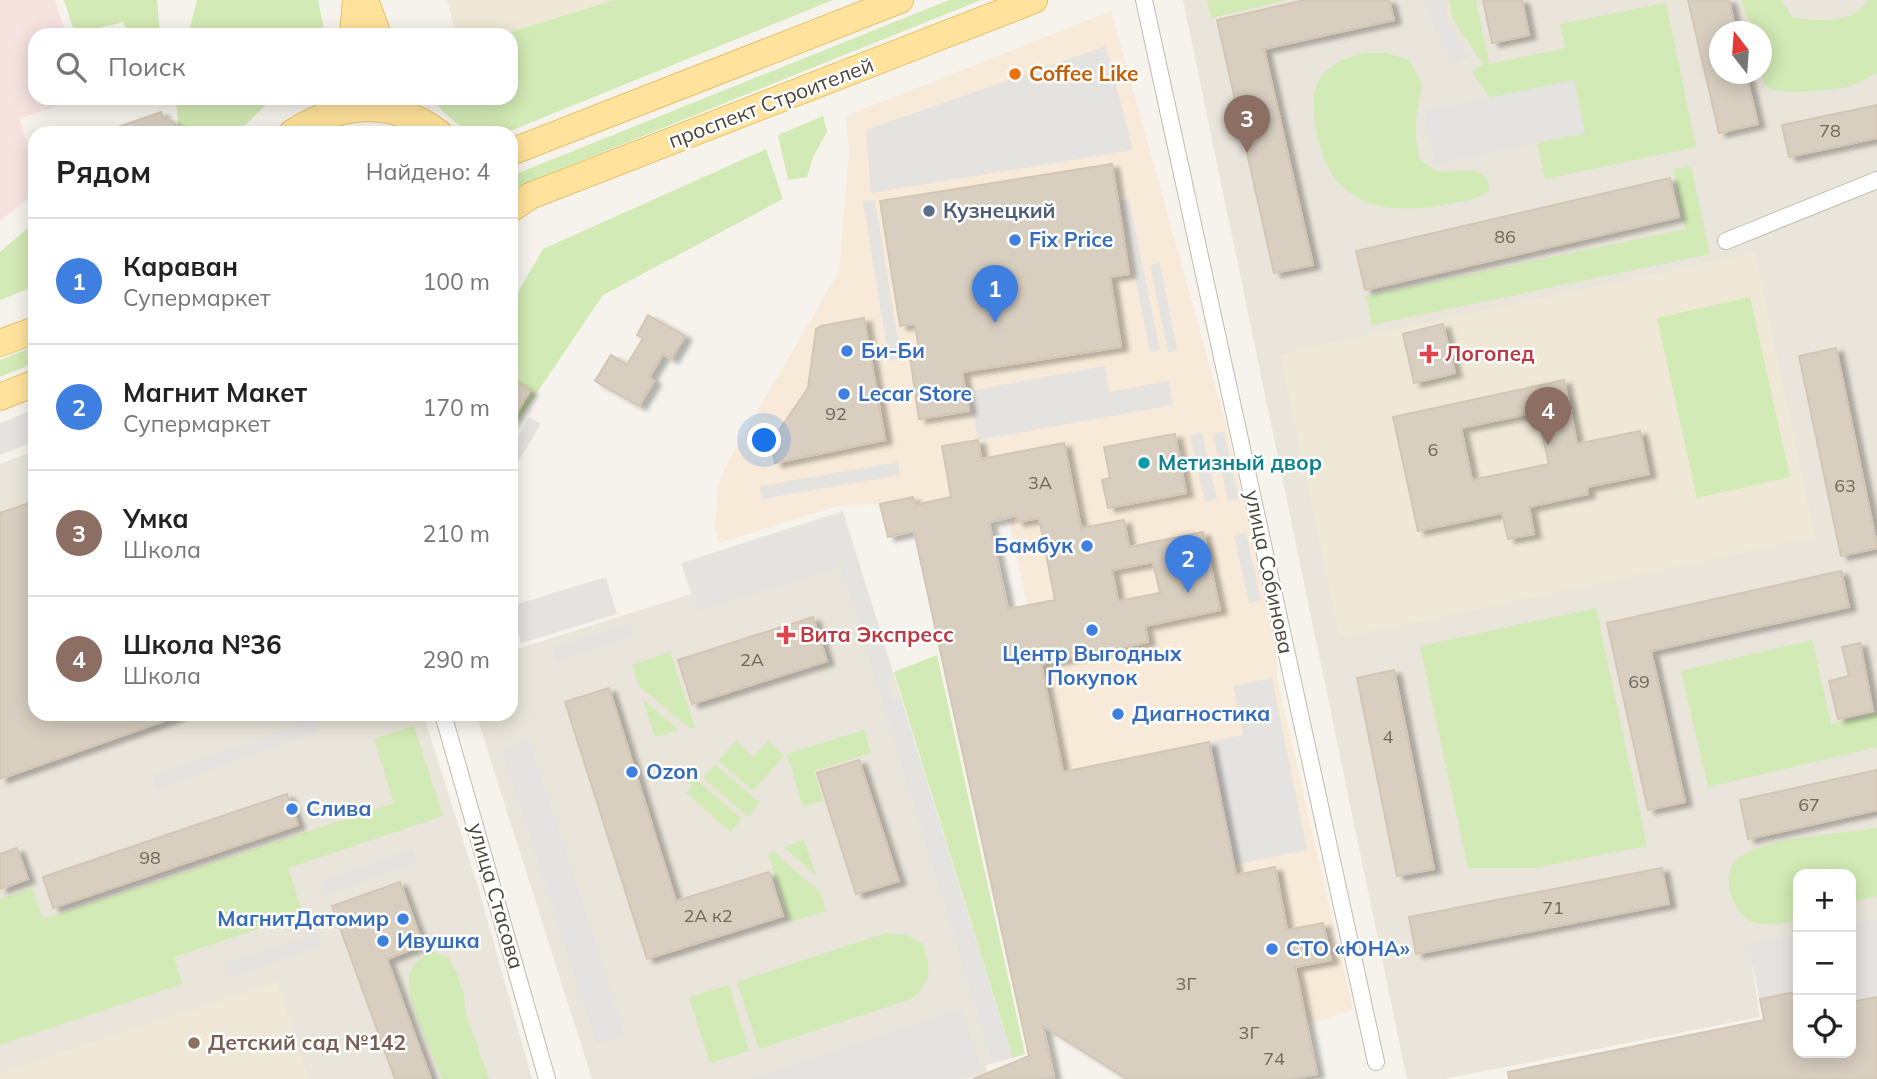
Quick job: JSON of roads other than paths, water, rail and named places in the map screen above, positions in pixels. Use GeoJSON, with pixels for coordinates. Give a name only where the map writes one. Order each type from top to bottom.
{"type":"FeatureCollection","features":[{"type":"Feature","properties":{"kind":"main road"},"geometry":{"type":"LineString","coordinates":[[354,28],[356,0]]}},
{"type":"Feature","properties":{"kind":"main road"},"geometry":{"type":"LineString","coordinates":[[365,0],[376,28]]}},
{"type":"Feature","properties":{"kind":"main road"},"geometry":{"type":"LineString","coordinates":[[518,149],[900,0]]}},
{"type":"Feature","properties":{"kind":"main road","name":"проспект Строителей"},"geometry":{"type":"LineString","coordinates":[[518,204],[530,196],[1034,0]]}},
{"type":"Feature","properties":{"kind":"main road"},"geometry":{"type":"LineString","coordinates":[[302,126],[325,105]]}},
{"type":"Feature","properties":{"kind":"main road"},"geometry":{"type":"LineString","coordinates":[[416,105],[433,126]]}},
{"type":"Feature","properties":{"kind":"main road"},"geometry":{"type":"LineString","coordinates":[[303,126],[339,110],[371,108],[403,114],[428,126]]}},
{"type":"Feature","properties":{"kind":"main road"},"geometry":{"type":"LineString","coordinates":[[0,343],[28,333]]}},
{"type":"Feature","properties":{"kind":"main road"},"geometry":{"type":"LineString","coordinates":[[0,397],[28,386]]}},
{"type":"Feature","properties":{"kind":"street","name":"улица Собинова"},"geometry":{"type":"LineString","coordinates":[[1144,0],[1376,1062]]}},
{"type":"Feature","properties":{"kind":"street"},"geometry":{"type":"LineString","coordinates":[[1726,241],[1877,180]]}},
{"type":"Feature","properties":{"kind":"street","name":"улица Стасова"},"geometry":{"type":"LineString","coordinates":[[445,721],[547,1079]]}},
{"type":"Feature","properties":{"kind":"place","name":"Coffee Like"},"geometry":{"type":"Point","coordinates":[1015,74]}},
{"type":"Feature","properties":{"kind":"place","name":"Умка"},"geometry":{"type":"Point","coordinates":[1247,153]}},
{"type":"Feature","properties":{"kind":"place","name":"Кузнецкий"},"geometry":{"type":"Point","coordinates":[929,211]}},
{"type":"Feature","properties":{"kind":"place","name":"Fix Price"},"geometry":{"type":"Point","coordinates":[1015,240]}},
{"type":"Feature","properties":{"kind":"place","name":"Караван"},"geometry":{"type":"Point","coordinates":[995,323]}},
{"type":"Feature","properties":{"kind":"place","name":"Би-Би"},"geometry":{"type":"Point","coordinates":[847,351]}},
{"type":"Feature","properties":{"kind":"place","name":"Логопед"},"geometry":{"type":"Point","coordinates":[1429,354]}},
{"type":"Feature","properties":{"kind":"place","name":"Lecar Store"},"geometry":{"type":"Point","coordinates":[844,394]}},
{"type":"Feature","properties":{"kind":"place","name":"Школа №36"},"geometry":{"type":"Point","coordinates":[1548,445]}},
{"type":"Feature","properties":{"kind":"place","name":"Метизный двор"},"geometry":{"type":"Point","coordinates":[1144,463]}},
{"type":"Feature","properties":{"kind":"place","name":"Бамбук"},"geometry":{"type":"Point","coordinates":[1087,546]}},
{"type":"Feature","properties":{"kind":"place","name":"Магнит Макет"},"geometry":{"type":"Point","coordinates":[1188,593]}},
{"type":"Feature","properties":{"kind":"place","name":"Центр Выгодных Покупок"},"geometry":{"type":"Point","coordinates":[1092,630]}},
{"type":"Feature","properties":{"kind":"place","name":"Вита Экспресс"},"geometry":{"type":"Point","coordinates":[786,635]}},
{"type":"Feature","properties":{"kind":"place","name":"Диагностика"},"geometry":{"type":"Point","coordinates":[1118,714]}},
{"type":"Feature","properties":{"kind":"place","name":"Ozon"},"geometry":{"type":"Point","coordinates":[632,772]}},
{"type":"Feature","properties":{"kind":"place","name":"Слива"},"geometry":{"type":"Point","coordinates":[292,809]}},
{"type":"Feature","properties":{"kind":"place","name":"МагнитДатомир"},"geometry":{"type":"Point","coordinates":[403,919]}},
{"type":"Feature","properties":{"kind":"place","name":"Ивушка"},"geometry":{"type":"Point","coordinates":[383,941]}},
{"type":"Feature","properties":{"kind":"place","name":"СТО «ЮНА»"},"geometry":{"type":"Point","coordinates":[1272,949]}},
{"type":"Feature","properties":{"kind":"place","name":"Детский сад №142"},"geometry":{"type":"Point","coordinates":[194,1043]}}]}
